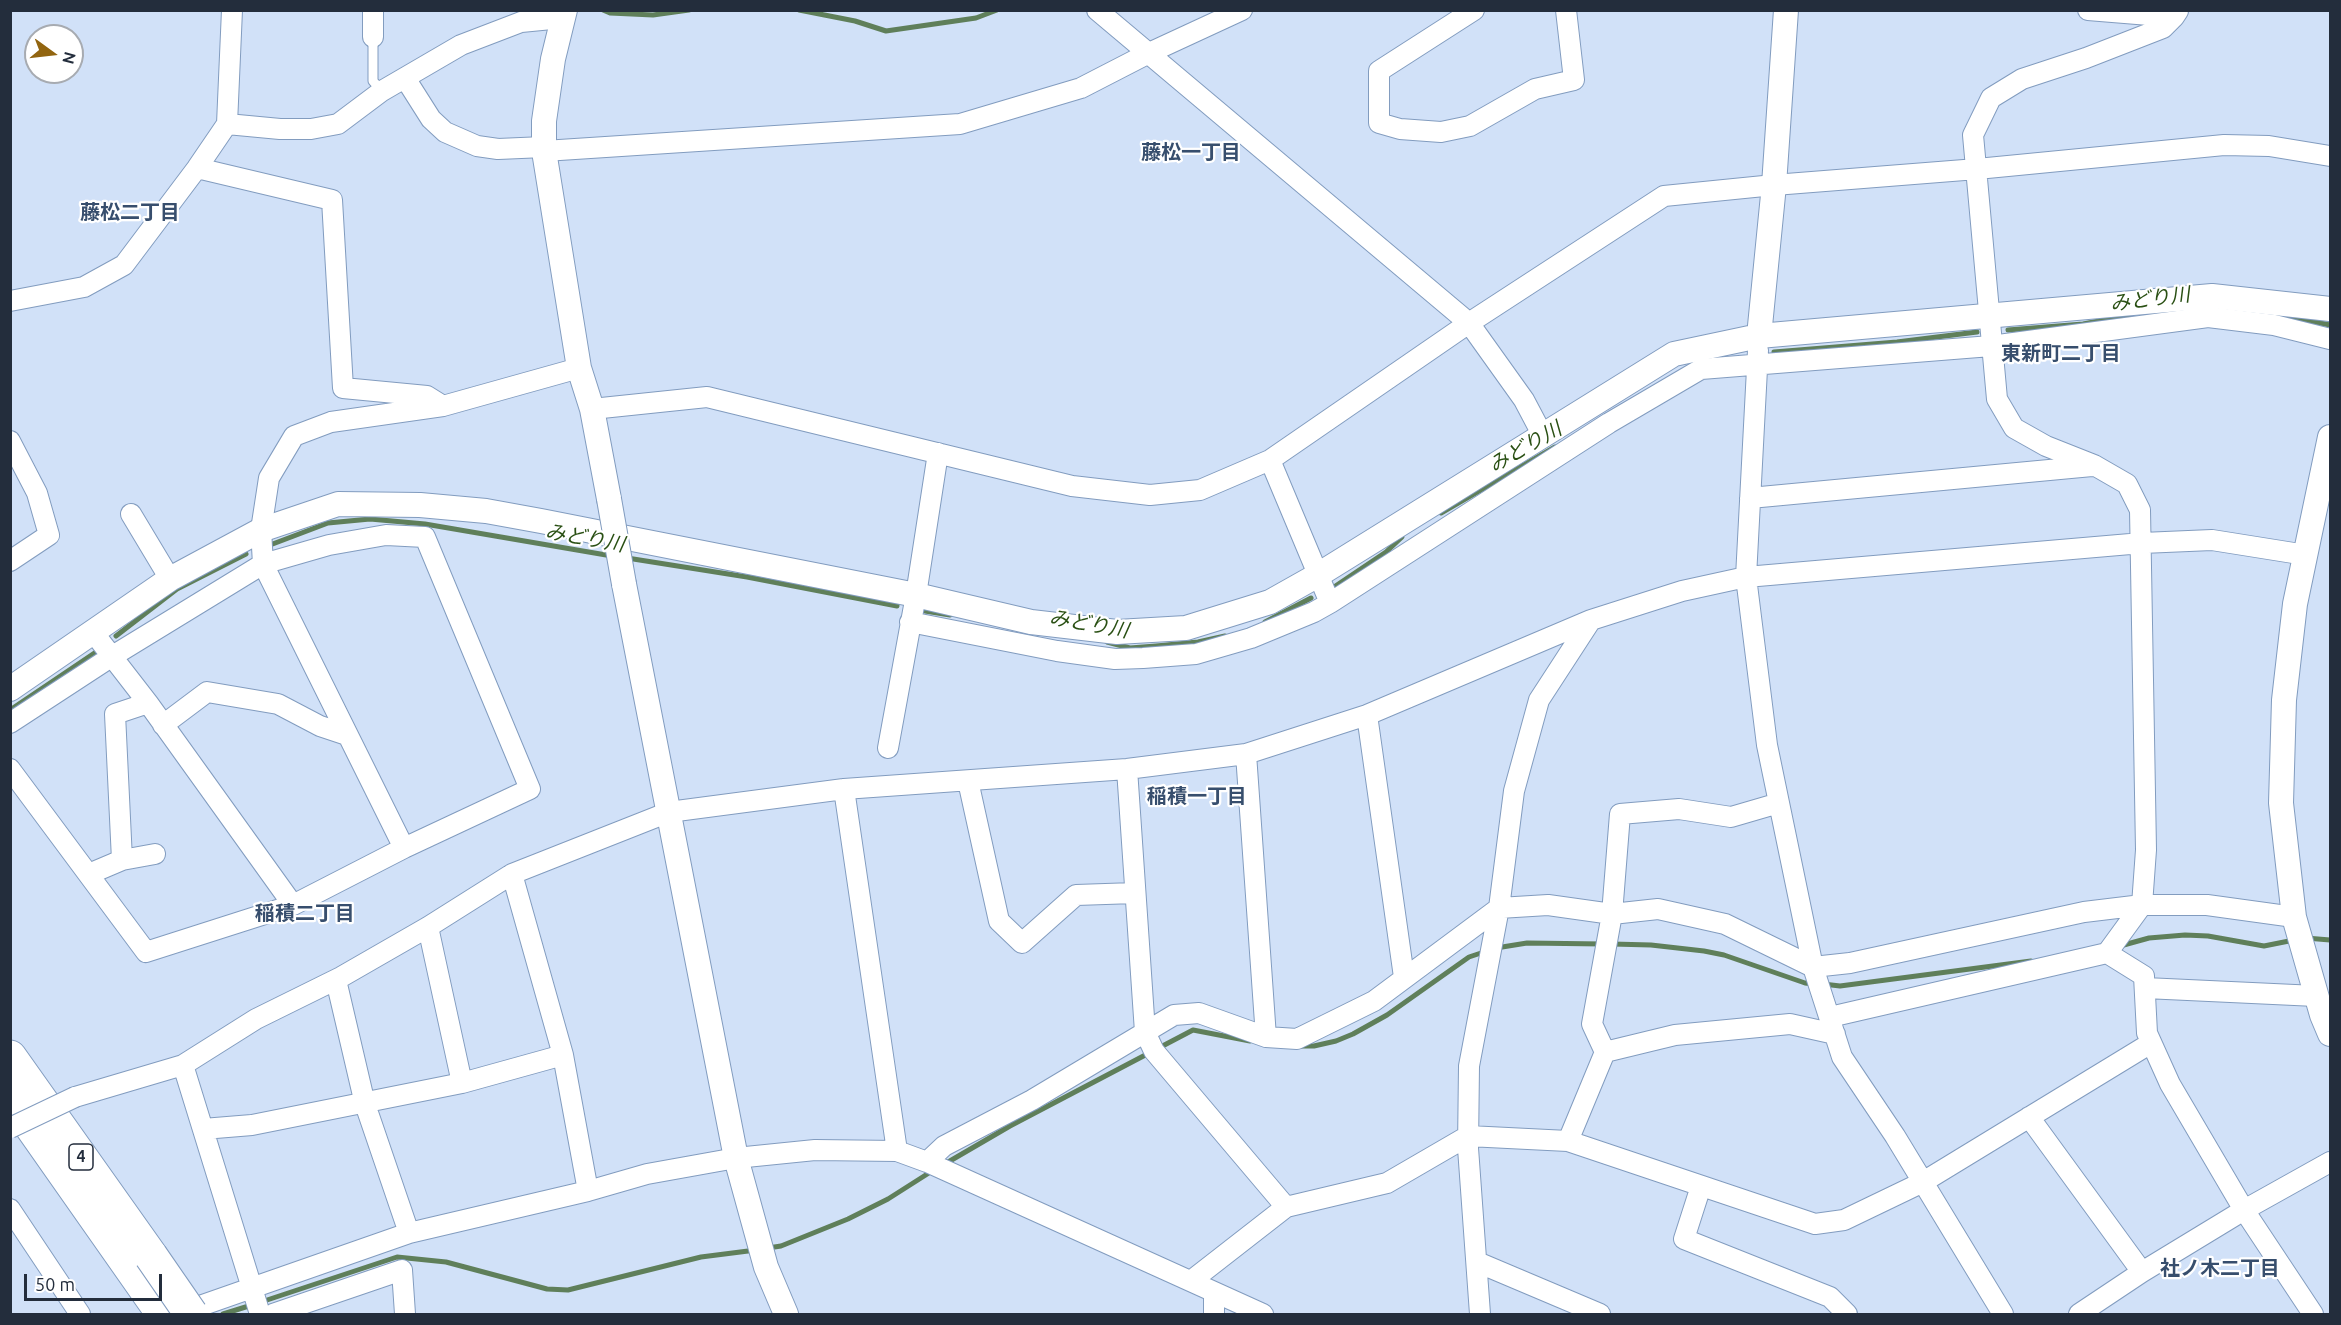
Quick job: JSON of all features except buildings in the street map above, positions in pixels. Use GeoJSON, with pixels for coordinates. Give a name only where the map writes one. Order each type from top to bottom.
{"type":"FeatureCollection","features":[{"type":"Feature","properties":{"kind":"highway","name":"4"},"geometry":{"type":"LineString","coordinates":[[10,1057],[142,1263],[163,1314]]}},
{"type":"Feature","properties":{"kind":"highway","name":"4"},"geometry":{"type":"LineString","coordinates":[[10,1096],[142,1263],[191,1314]]}},
{"type":"Feature","properties":{"kind":"street"},"geometry":{"type":"LineString","coordinates":[[10,301],[84,287],[124,265],[227,124],[232,10]]}},
{"type":"Feature","properties":{"kind":"street"},"geometry":{"type":"LineString","coordinates":[[373,37],[374,10]]}},
{"type":"Feature","properties":{"kind":"street"},"geometry":{"type":"LineString","coordinates":[[1097,10],[1469,323],[1524,400],[1543,436]]}},
{"type":"Feature","properties":{"kind":"street"},"geometry":{"type":"LineString","coordinates":[[405,78],[431,119],[445,132],[477,146],[498,149],[544,149],[960,124],[1081,88],[1149,53],[1242,10]]}},
{"type":"Feature","properties":{"kind":"street"},"geometry":{"type":"LineString","coordinates":[[1474,10],[1379,71],[1379,123],[1400,129],[1441,132],[1470,126],[1534,89],[1574,80],[1566,10]]}},
{"type":"Feature","properties":{"kind":"street"},"geometry":{"type":"LineString","coordinates":[[1785,10],[1774,185],[1759,336],[1746,577],[1767,745],[1813,966],[1842,1057],[1895,1136],[2003,1314]]}},
{"type":"Feature","properties":{"kind":"street"},"geometry":{"type":"LineString","coordinates":[[2088,10],[2176,14]]}},
{"type":"Feature","properties":{"kind":"street"},"geometry":{"type":"LineString","coordinates":[[227,124],[311,129],[338,124],[382,91],[461,45],[522,22],[564,14],[553,59],[544,121],[544,149],[579,368],[592,409],[736,1158],[766,1267],[786,1314]]}},
{"type":"Feature","properties":{"kind":"street"},"geometry":{"type":"LineString","coordinates":[[1605,1052],[1675,1035],[1790,1024],[1832,1025],[2107,953],[2142,905],[2146,850],[2140,510],[2127,484],[2094,465],[2046,446],[2014,428],[1997,399],[1973,135],[1991,98],[2022,79],[2086,58],[2163,28],[2176,14]]}},
{"type":"Feature","properties":{"kind":"street"},"geometry":{"type":"LineString","coordinates":[[592,409],[707,397],[1072,486],[1150,495],[1200,489],[1270,460],[1469,323],[1664,196],[2224,145],[2269,146],[2331,156]]}},
{"type":"Feature","properties":{"kind":"street"},"geometry":{"type":"LineString","coordinates":[[197,168],[332,200],[343,388],[427,396],[443,406]]}},
{"type":"Feature","properties":{"kind":"street"},"geometry":{"type":"LineString","coordinates":[[10,689],[170,579],[261,530],[338,504],[420,505],[486,512],[662,544],[916,595],[1031,622],[1117,632],[1185,628],[1270,602],[1318,575],[1674,354],[1759,336],[2211,296],[2331,309]]}},
{"type":"Feature","properties":{"kind":"street"},"geometry":{"type":"LineString","coordinates":[[910,622],[1057,651],[1115,659],[1196,654],[1251,638],[1330,603],[1609,423],[1701,369],[1991,346],[2208,317],[2274,325],[2331,339]]}},
{"type":"Feature","properties":{"kind":"street"},"geometry":{"type":"LineString","coordinates":[[404,848],[262,564],[261,530],[270,478],[294,436],[330,422],[443,406],[579,368]]}},
{"type":"Feature","properties":{"kind":"street"},"geometry":{"type":"LineString","coordinates":[[2331,436],[2295,604],[2284,700],[2281,803],[2296,922],[2316,996],[2331,1034]]}},
{"type":"Feature","properties":{"kind":"street"},"geometry":{"type":"LineString","coordinates":[[10,441],[37,492],[49,535],[10,561]]}},
{"type":"Feature","properties":{"kind":"street"},"geometry":{"type":"LineString","coordinates":[[888,748],[916,595],[938,453]]}},
{"type":"Feature","properties":{"kind":"street"},"geometry":{"type":"LineString","coordinates":[[1270,460],[1330,603]]}},
{"type":"Feature","properties":{"kind":"street"},"geometry":{"type":"LineString","coordinates":[[1750,498],[2094,465]]}},
{"type":"Feature","properties":{"kind":"street"},"geometry":{"type":"LineString","coordinates":[[131,514],[170,579]]}},
{"type":"Feature","properties":{"kind":"street"},"geometry":{"type":"LineString","coordinates":[[10,723],[111,657],[262,564],[341,543],[386,535],[425,537],[530,789],[404,848],[293,905],[146,952],[10,769]]}},
{"type":"Feature","properties":{"kind":"street"},"geometry":{"type":"LineString","coordinates":[[10,1128],[75,1097],[183,1065],[256,1019],[336,980],[428,927],[512,874],[669,812],[844,789],[1127,769],[1246,754],[1367,715],[1591,620],[1682,591],[1746,577],[2142,543],[2212,540],[2306,555]]}},
{"type":"Feature","properties":{"kind":"street"},"geometry":{"type":"LineString","coordinates":[[1480,1314],[1468,1136],[1469,1066],[1499,908],[1514,791],[1539,700],[1591,620]]}},
{"type":"Feature","properties":{"kind":"street"},"geometry":{"type":"LineString","coordinates":[[93,632],[148,703],[293,905]]}},
{"type":"Feature","properties":{"kind":"street"},"geometry":{"type":"LineString","coordinates":[[164,725],[207,692],[278,704],[320,726],[347,735]]}},
{"type":"Feature","properties":{"kind":"street"},"geometry":{"type":"LineString","coordinates":[[122,860],[115,714],[148,703]]}},
{"type":"Feature","properties":{"kind":"street"},"geometry":{"type":"LineString","coordinates":[[1367,715],[1404,977]]}},
{"type":"Feature","properties":{"kind":"street"},"geometry":{"type":"LineString","coordinates":[[1246,754],[1266,1037]]}},
{"type":"Feature","properties":{"kind":"street"},"geometry":{"type":"LineString","coordinates":[[1127,769],[1145,1032],[1154,1051],[1286,1207]]}},
{"type":"Feature","properties":{"kind":"street"},"geometry":{"type":"LineString","coordinates":[[968,781],[999,921],[1022,943],[1076,895],[1136,893]]}},
{"type":"Feature","properties":{"kind":"street"},"geometry":{"type":"LineString","coordinates":[[844,789],[897,1151]]}},
{"type":"Feature","properties":{"kind":"street"},"geometry":{"type":"LineString","coordinates":[[1568,1142],[1605,1052],[1592,1024],[1612,914],[1620,814],[1679,809],[1731,817],[1779,803]]}},
{"type":"Feature","properties":{"kind":"street"},"geometry":{"type":"LineString","coordinates":[[89,874],[122,860],[155,854]]}},
{"type":"Feature","properties":{"kind":"street"},"geometry":{"type":"LineString","coordinates":[[512,874],[563,1055],[588,1191]]}},
{"type":"Feature","properties":{"kind":"street"},"geometry":{"type":"LineString","coordinates":[[927,1162],[944,1146],[1032,1100],[1174,1015],[1199,1013],[1266,1037],[1297,1039],[1374,1001],[1499,908],[1548,905],[1612,914],[1658,909],[1725,924],[1813,966],[1851,963],[2084,912],[2142,905],[2206,905],[2296,922]]}},
{"type":"Feature","properties":{"kind":"street"},"geometry":{"type":"LineString","coordinates":[[428,927],[462,1083]]}},
{"type":"Feature","properties":{"kind":"street"},"geometry":{"type":"LineString","coordinates":[[2107,953],[2144,976],[2147,1033],[2170,1084],[2244,1210],[2313,1314]]}},
{"type":"Feature","properties":{"kind":"street"},"geometry":{"type":"LineString","coordinates":[[336,980],[365,1104],[410,1233]]}},
{"type":"Feature","properties":{"kind":"street"},"geometry":{"type":"LineString","coordinates":[[2145,988],[2316,996]]}},
{"type":"Feature","properties":{"kind":"street"},"geometry":{"type":"LineString","coordinates":[[1191,1281],[1286,1207],[1387,1183],[1468,1136],[1568,1142],[1815,1224],[1844,1220],[1923,1182],[2151,1043]]}},
{"type":"Feature","properties":{"kind":"street"},"geometry":{"type":"LineString","coordinates":[[203,1129],[252,1125],[365,1104],[462,1083],[563,1055]]}},
{"type":"Feature","properties":{"kind":"street"},"geometry":{"type":"LineString","coordinates":[[183,1065],[260,1314]]}},
{"type":"Feature","properties":{"kind":"street"},"geometry":{"type":"LineString","coordinates":[[2029,1117],[2142,1272]]}},
{"type":"Feature","properties":{"kind":"street"},"geometry":{"type":"LineString","coordinates":[[177,1314],[410,1233],[588,1191],[647,1173],[736,1158],[815,1150],[897,1151],[927,1162],[1263,1314]]}},
{"type":"Feature","properties":{"kind":"street"},"geometry":{"type":"LineString","coordinates":[[2079,1314],[2142,1272],[2244,1210],[2331,1162]]}},
{"type":"Feature","properties":{"kind":"street"},"geometry":{"type":"LineString","coordinates":[[1701,1186],[1684,1239],[1830,1297],[1847,1314]]}},
{"type":"Feature","properties":{"kind":"street"},"geometry":{"type":"LineString","coordinates":[[10,1209],[80,1314]]}},
{"type":"Feature","properties":{"kind":"street"},"geometry":{"type":"LineString","coordinates":[[1477,1262],[1600,1314]]}},
{"type":"Feature","properties":{"kind":"street"},"geometry":{"type":"LineString","coordinates":[[273,1314],[402,1270],[405,1314]]}},
{"type":"Feature","properties":{"kind":"street"},"geometry":{"type":"LineString","coordinates":[[1214,1292],[1214,1314]]}},
{"type":"Feature","properties":{"kind":"lane"},"geometry":{"type":"LineString","coordinates":[[373,37],[374,81],[382,91]]}},
{"type":"Feature","properties":{"kind":"waterway"},"geometry":{"type":"LineString","coordinates":[[603,10],[610,13],[653,15],[689,10]]}},
{"type":"Feature","properties":{"kind":"waterway"},"geometry":{"type":"LineString","coordinates":[[799,10],[855,21],[886,31],[976,18],[997,10]]}},
{"type":"Feature","properties":{"kind":"waterway","name":"みどり川"},"geometry":{"type":"LineString","coordinates":[[2008,330],[2083,324],[2131,315]]}},
{"type":"Feature","properties":{"kind":"waterway","name":"みどり川"},"geometry":{"type":"LineString","coordinates":[[2280,315],[2330,325]]}},
{"type":"Feature","properties":{"kind":"waterway","name":"みどり川"},"geometry":{"type":"LineString","coordinates":[[1774,352],[1897,342],[1977,332]]}},
{"type":"Feature","properties":{"kind":"waterway","name":"みどり川"},"geometry":{"type":"LineString","coordinates":[[1441,513],[1555,447]]}},
{"type":"Feature","properties":{"kind":"waterway","name":"みどり川"},"geometry":{"type":"LineString","coordinates":[[270,545],[328,523],[370,519],[425,524],[612,556]]}},
{"type":"Feature","properties":{"kind":"waterway","name":"みどり川"},"geometry":{"type":"LineString","coordinates":[[1334,587],[1386,552],[1402,537]]}},
{"type":"Feature","properties":{"kind":"waterway","name":"みどり川"},"geometry":{"type":"LineString","coordinates":[[116,636],[177,589],[246,554]]}},
{"type":"Feature","properties":{"kind":"waterway","name":"みどり川"},"geometry":{"type":"LineString","coordinates":[[627,558],[747,577],[897,606]]}},
{"type":"Feature","properties":{"kind":"waterway","name":"みどり川"},"geometry":{"type":"LineString","coordinates":[[1265,622],[1311,598]]}},
{"type":"Feature","properties":{"kind":"waterway","name":"みどり川"},"geometry":{"type":"LineString","coordinates":[[925,611],[950,615]]}},
{"type":"Feature","properties":{"kind":"waterway","name":"みどり川"},"geometry":{"type":"LineString","coordinates":[[1107,642],[1130,648],[1198,642],[1225,636]]}},
{"type":"Feature","properties":{"kind":"waterway","name":"みどり川"},"geometry":{"type":"LineString","coordinates":[[10,710],[96,652]]}},
{"type":"Feature","properties":{"kind":"waterway"},"geometry":{"type":"LineString","coordinates":[[2120,946],[2149,938],[2185,935],[2208,936],[2264,946],[2294,940]]}},
{"type":"Feature","properties":{"kind":"waterway"},"geometry":{"type":"LineString","coordinates":[[2306,938],[2330,940]]}},
{"type":"Feature","properties":{"kind":"waterway"},"geometry":{"type":"LineString","coordinates":[[1496,948],[1527,943],[1603,944]]}},
{"type":"Feature","properties":{"kind":"waterway"},"geometry":{"type":"LineString","coordinates":[[1612,944],[1651,945],[1704,951],[1724,955],[1813,984]]}},
{"type":"Feature","properties":{"kind":"waterway"},"geometry":{"type":"LineString","coordinates":[[1301,1046],[1314,1046],[1336,1041],[1353,1034],[1387,1015],[1469,957],[1487,951]]}},
{"type":"Feature","properties":{"kind":"waterway"},"geometry":{"type":"LineString","coordinates":[[1823,984],[1840,986],[2031,961]]}},
{"type":"Feature","properties":{"kind":"waterway"},"geometry":{"type":"LineString","coordinates":[[943,1165],[1010,1126],[1193,1030],[1250,1041]]}},
{"type":"Feature","properties":{"kind":"waterway"},"geometry":{"type":"LineString","coordinates":[[768,1248],[781,1246],[848,1219],[888,1199],[932,1171]]}},
{"type":"Feature","properties":{"kind":"waterway"},"geometry":{"type":"LineString","coordinates":[[261,1302],[397,1257],[446,1262],[547,1289],[568,1290],[701,1257],[756,1250]]}},
{"type":"Feature","properties":{"kind":"waterway"},"geometry":{"type":"LineString","coordinates":[[223,1314],[252,1305]]}},
{"type":"Feature","properties":{"kind":"district","name":"藤松一丁目"},"geometry":{"type":"Point","coordinates":[1191,152]}},
{"type":"Feature","properties":{"kind":"district","name":"藤松二丁目"},"geometry":{"type":"Point","coordinates":[130,212]}},
{"type":"Feature","properties":{"kind":"district","name":"東新町二丁目"},"geometry":{"type":"Point","coordinates":[2061,353]}},
{"type":"Feature","properties":{"kind":"district","name":"稲積一丁目"},"geometry":{"type":"Point","coordinates":[1197,796]}},
{"type":"Feature","properties":{"kind":"district","name":"稲積二丁目"},"geometry":{"type":"Point","coordinates":[305,913]}},
{"type":"Feature","properties":{"kind":"district","name":"社ノ木二丁目"},"geometry":{"type":"Point","coordinates":[2220,1268]}}]}
